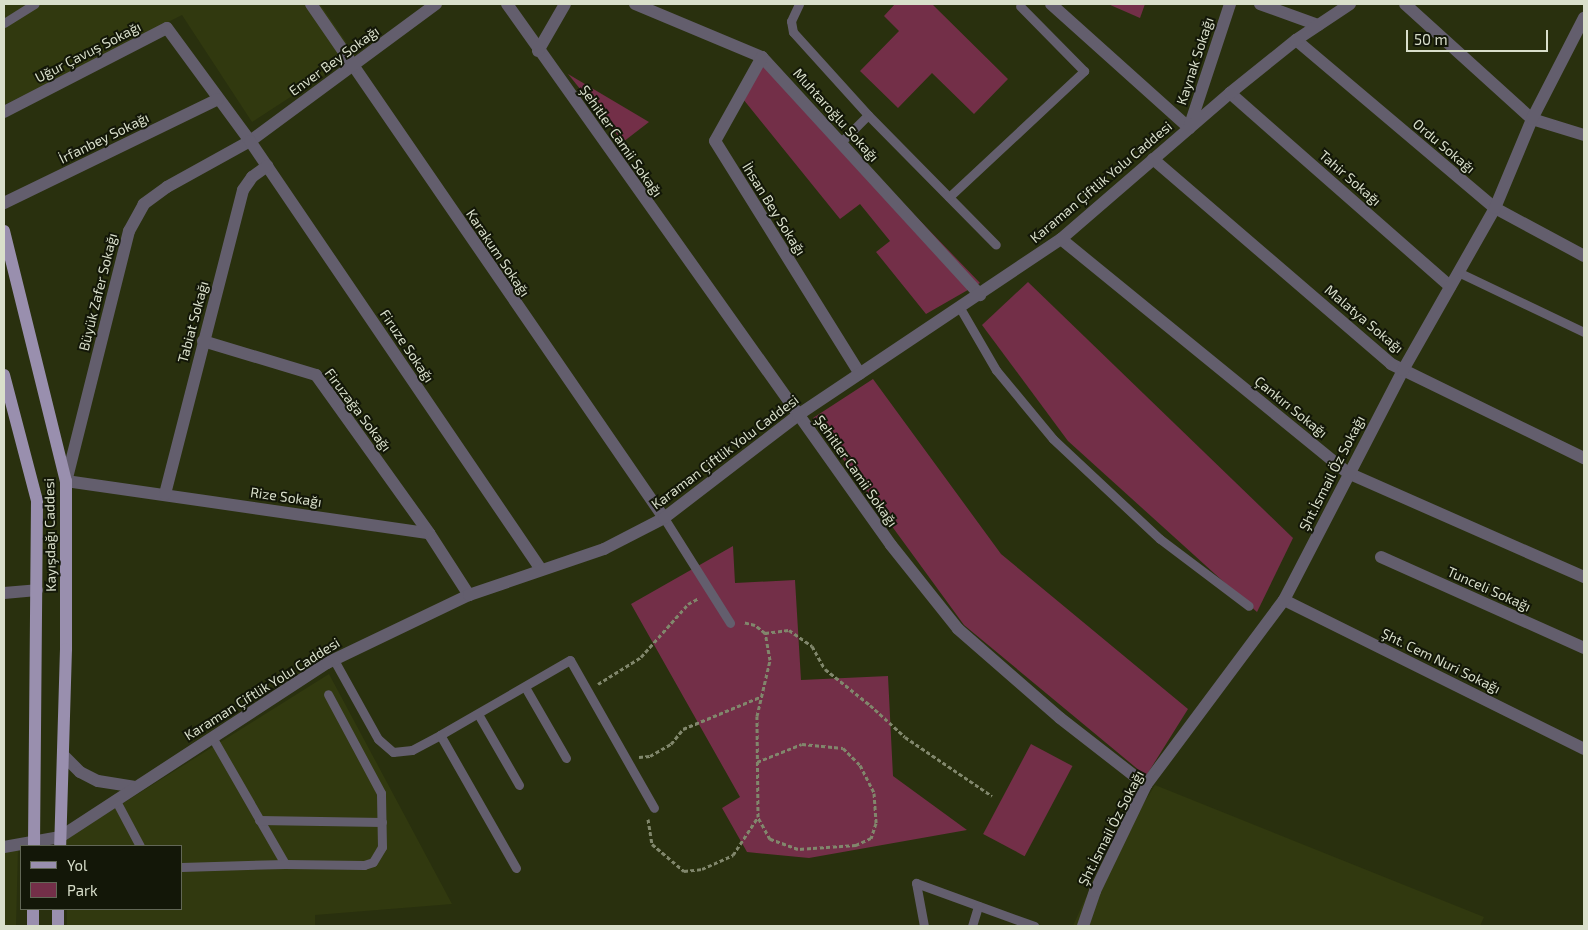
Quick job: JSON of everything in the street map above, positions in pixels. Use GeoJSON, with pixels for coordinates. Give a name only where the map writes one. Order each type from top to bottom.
{"type":"FeatureCollection","features":[{"type":"Feature","properties":{"kind":"main road","name":"Kayışdağı Caddesi"},"geometry":{"type":"LineString","coordinates":[[4,231],[66,481],[63,755],[60,841]]}},
{"type":"Feature","properties":{"kind":"main road","name":"Kayışdağı Caddesi"},"geometry":{"type":"LineString","coordinates":[[4,375],[37,500],[34,844]]}},
{"type":"Feature","properties":{"kind":"main road"},"geometry":{"type":"LineString","coordinates":[[33,910],[33,926]]}},
{"type":"Feature","properties":{"kind":"main road"},"geometry":{"type":"LineString","coordinates":[[58,910],[58,926]]}},
{"type":"Feature","properties":{"kind":"street","name":"Karakum Sokağı"},"geometry":{"type":"LineString","coordinates":[[311,4],[664,518]]}},
{"type":"Feature","properties":{"kind":"street","name":"Enver Bey Sokağı"},"geometry":{"type":"LineString","coordinates":[[250,141],[436,4]]}},
{"type":"Feature","properties":{"kind":"street","name":"Şehitler Camii Sokağı"},"geometry":{"type":"LineString","coordinates":[[507,4],[538,51],[891,545],[958,629],[1060,718],[1146,784]]}},
{"type":"Feature","properties":{"kind":"street"},"geometry":{"type":"LineString","coordinates":[[538,51],[565,4]]}},
{"type":"Feature","properties":{"kind":"street","name":"Muhtaroğlu Sokağı"},"geometry":{"type":"LineString","coordinates":[[635,4],[762,57],[980,295]]}},
{"type":"Feature","properties":{"kind":"street"},"geometry":{"type":"LineString","coordinates":[[1051,4],[1189,128]]}},
{"type":"Feature","properties":{"kind":"street","name":"Kaynak Sokağı"},"geometry":{"type":"LineString","coordinates":[[1189,128],[1230,4]]}},
{"type":"Feature","properties":{"kind":"street"},"geometry":{"type":"LineString","coordinates":[[1260,4],[1318,25]]}},
{"type":"Feature","properties":{"kind":"street","name":"Karaman Çiftlik Yolu Caddesi"},"geometry":{"type":"LineString","coordinates":[[34,844],[60,841],[115,799],[334,660],[469,595],[540,568],[604,549],[664,518],[798,415],[1061,239],[1230,93],[1296,40],[1348,4]]}},
{"type":"Feature","properties":{"kind":"street"},"geometry":{"type":"LineString","coordinates":[[1405,4],[1532,119],[1584,135]]}},
{"type":"Feature","properties":{"kind":"street","name":"Şht.İsmail Öz Sokağı"},"geometry":{"type":"LineString","coordinates":[[1083,926],[1094,891],[1146,784],[1284,600],[1348,473],[1403,370],[1494,208],[1532,119],[1580,33],[1584,18]]}},
{"type":"Feature","properties":{"kind":"street","name":"Uğur Çavuş Sokağı"},"geometry":{"type":"LineString","coordinates":[[4,112],[167,28],[250,141]]}},
{"type":"Feature","properties":{"kind":"street","name":"Ordu Sokağı"},"geometry":{"type":"LineString","coordinates":[[1296,40],[1494,208],[1584,256]]}},
{"type":"Feature","properties":{"kind":"street","name":"İhsan Bey Sokağı"},"geometry":{"type":"LineString","coordinates":[[762,57],[715,141],[860,374]]}},
{"type":"Feature","properties":{"kind":"street","name":"Tahir Sokağı"},"geometry":{"type":"LineString","coordinates":[[1230,93],[1450,286]]}},
{"type":"Feature","properties":{"kind":"street","name":"İrfanbey Sokağı"},"geometry":{"type":"LineString","coordinates":[[4,203],[218,99]]}},
{"type":"Feature","properties":{"kind":"street","name":"Firuze Sokağı"},"geometry":{"type":"LineString","coordinates":[[250,141],[540,568]]}},
{"type":"Feature","properties":{"kind":"street","name":"Büyük Zafer Sokağı"},"geometry":{"type":"LineString","coordinates":[[66,481],[129,232],[144,204],[250,141]]}},
{"type":"Feature","properties":{"kind":"street","name":"Malatya Sokağı"},"geometry":{"type":"LineString","coordinates":[[1153,159],[1391,364],[1584,458]]}},
{"type":"Feature","properties":{"kind":"street","name":"Tabiat Sokağı"},"geometry":{"type":"LineString","coordinates":[[164,494],[243,190],[252,177],[266,166]]}},
{"type":"Feature","properties":{"kind":"street","name":"Çankırı Sokağı"},"geometry":{"type":"LineString","coordinates":[[1061,239],[1348,473],[1584,577]]}},
{"type":"Feature","properties":{"kind":"street","name":"Firuzağa Sokağı"},"geometry":{"type":"LineString","coordinates":[[203,341],[316,375],[429,533]]}},
{"type":"Feature","properties":{"kind":"street","name":"Rize Sokağı"},"geometry":{"type":"LineString","coordinates":[[66,481],[429,533]]}},
{"type":"Feature","properties":{"kind":"street"},"geometry":{"type":"LineString","coordinates":[[429,533],[469,595]]}},
{"type":"Feature","properties":{"kind":"street","name":"Tunceli Sokağı"},"geometry":{"type":"LineString","coordinates":[[1381,557],[1584,648]]}},
{"type":"Feature","properties":{"kind":"street"},"geometry":{"type":"LineString","coordinates":[[4,593],[37,590]]}},
{"type":"Feature","properties":{"kind":"street","name":"Şht. Cem Nuri Sokağı"},"geometry":{"type":"LineString","coordinates":[[1284,600],[1584,749]]}},
{"type":"Feature","properties":{"kind":"street"},"geometry":{"type":"LineString","coordinates":[[63,755],[80,772],[98,781],[134,787]]}},
{"type":"Feature","properties":{"kind":"street","name":"Karaman Çiftlik Yolu Caddesi"},"geometry":{"type":"LineString","coordinates":[[4,847],[20,845]]}},
{"type":"Feature","properties":{"kind":"lane"},"geometry":{"type":"LineString","coordinates":[[4,23],[35,4]]}},
{"type":"Feature","properties":{"kind":"lane"},"geometry":{"type":"LineString","coordinates":[[799,4],[791,21],[793,32],[868,115],[996,245]]}},
{"type":"Feature","properties":{"kind":"lane"},"geometry":{"type":"LineString","coordinates":[[949,197],[1084,71],[1020,6]]}},
{"type":"Feature","properties":{"kind":"lane"},"geometry":{"type":"LineString","coordinates":[[840,142],[868,115]]}},
{"type":"Feature","properties":{"kind":"lane"},"geometry":{"type":"LineString","coordinates":[[1458,272],[1584,332]]}},
{"type":"Feature","properties":{"kind":"lane"},"geometry":{"type":"LineString","coordinates":[[960,308],[996,370],[1053,439],[1160,539],[1249,606]]}},
{"type":"Feature","properties":{"kind":"lane"},"geometry":{"type":"LineString","coordinates":[[664,518],[730,623]]}},
{"type":"Feature","properties":{"kind":"lane"},"geometry":{"type":"LineString","coordinates":[[334,660],[378,739],[393,752],[412,750],[570,660],[654,808]]}},
{"type":"Feature","properties":{"kind":"lane"},"geometry":{"type":"LineString","coordinates":[[525,686],[566,758]]}},
{"type":"Feature","properties":{"kind":"lane"},"geometry":{"type":"LineString","coordinates":[[182,867],[285,864],[364,865],[373,862],[382,847],[379,786],[328,694]]}},
{"type":"Feature","properties":{"kind":"lane"},"geometry":{"type":"LineString","coordinates":[[478,714],[519,786]]}},
{"type":"Feature","properties":{"kind":"lane"},"geometry":{"type":"LineString","coordinates":[[440,735],[516,868]]}},
{"type":"Feature","properties":{"kind":"lane"},"geometry":{"type":"LineString","coordinates":[[212,737],[285,864]]}},
{"type":"Feature","properties":{"kind":"lane"},"geometry":{"type":"LineString","coordinates":[[115,799],[139,845]]}},
{"type":"Feature","properties":{"kind":"lane"},"geometry":{"type":"LineString","coordinates":[[259,820],[382,822]]}},
{"type":"Feature","properties":{"kind":"lane"},"geometry":{"type":"LineString","coordinates":[[924,926],[916,882],[1034,926]]}},
{"type":"Feature","properties":{"kind":"lane"},"geometry":{"type":"LineString","coordinates":[[972,926],[978,906]]}},
{"type":"Feature","properties":{"kind":"path"},"geometry":{"type":"LineString","coordinates":[[587,690],[642,657],[688,604],[710,592]]}},
{"type":"Feature","properties":{"kind":"path"},"geometry":{"type":"LineString","coordinates":[[730,623],[755,625],[764,633],[770,660],[757,716],[757,762],[758,817],[770,839],[798,849],[856,845],[871,838],[876,823],[874,793],[860,765],[843,748],[802,744],[757,762]]}},
{"type":"Feature","properties":{"kind":"path"},"geometry":{"type":"LineString","coordinates":[[764,633],[789,630],[812,646],[825,670],[870,705],[904,738],[992,796]]}},
{"type":"Feature","properties":{"kind":"path"},"geometry":{"type":"LineString","coordinates":[[626,758],[650,756],[671,744],[683,729],[761,696]]}},
{"type":"Feature","properties":{"kind":"path"},"geometry":{"type":"LineString","coordinates":[[654,808],[648,821],[652,844],[684,871],[702,869],[734,855],[758,817]]}},
{"type":"Feature","properties":{"kind":"shaded area"},"geometry":{"type":"Polygon","coordinates":[[[4,4],[320,4],[355,55],[252,122],[182,15],[4,105],[4,4]]]}},
{"type":"Feature","properties":{"kind":"shaded area"},"geometry":{"type":"Polygon","coordinates":[[[329,674],[452,904],[315,915],[315,926],[67,926],[67,910],[182,910],[182,845],[66,845],[66,839],[329,674]]]}},
{"type":"Feature","properties":{"kind":"shaded area"},"geometry":{"type":"Polygon","coordinates":[[[1155,785],[1484,917],[1480,926],[1073,926],[1085,899],[1155,785]]]}},
{"type":"Feature","properties":{"kind":"shaded area"},"geometry":{"type":"Polygon","coordinates":[[[18,847],[16,926],[4,926],[4,850],[18,847]]]}},
{"type":"Feature","properties":{"kind":"green space"},"geometry":{"type":"Polygon","coordinates":[[[895,4],[932,4],[1008,79],[974,114],[932,73],[898,108],[860,71],[899,31],[884,16],[895,4]]]}},
{"type":"Feature","properties":{"kind":"green space"},"geometry":{"type":"Polygon","coordinates":[[[1108,4],[1145,4],[1140,18],[1108,4]]]}},
{"type":"Feature","properties":{"kind":"green space"},"geometry":{"type":"Polygon","coordinates":[[[762,57],[980,283],[926,314],[876,252],[890,241],[860,204],[840,219],[743,99],[762,57]]]}},
{"type":"Feature","properties":{"kind":"green space"},"geometry":{"type":"Polygon","coordinates":[[[568,74],[649,122],[623,142],[568,74]]]}},
{"type":"Feature","properties":{"kind":"green space"},"geometry":{"type":"Polygon","coordinates":[[[1028,282],[1293,538],[1257,612],[1068,441],[982,325],[1028,282]]]}},
{"type":"Feature","properties":{"kind":"green space"},"geometry":{"type":"Polygon","coordinates":[[[873,379],[1001,554],[1188,709],[1146,776],[964,625],[813,418],[873,379]]]}},
{"type":"Feature","properties":{"kind":"green space"},"geometry":{"type":"Polygon","coordinates":[[[733,546],[735,583],[795,580],[801,680],[888,676],[893,776],[967,830],[809,858],[747,852],[722,808],[740,797],[631,604],[733,546]]]}},
{"type":"Feature","properties":{"kind":"green space"},"geometry":{"type":"Polygon","coordinates":[[[1031,744],[1072,766],[1025,856],[983,834],[1031,744]]]}}]}
